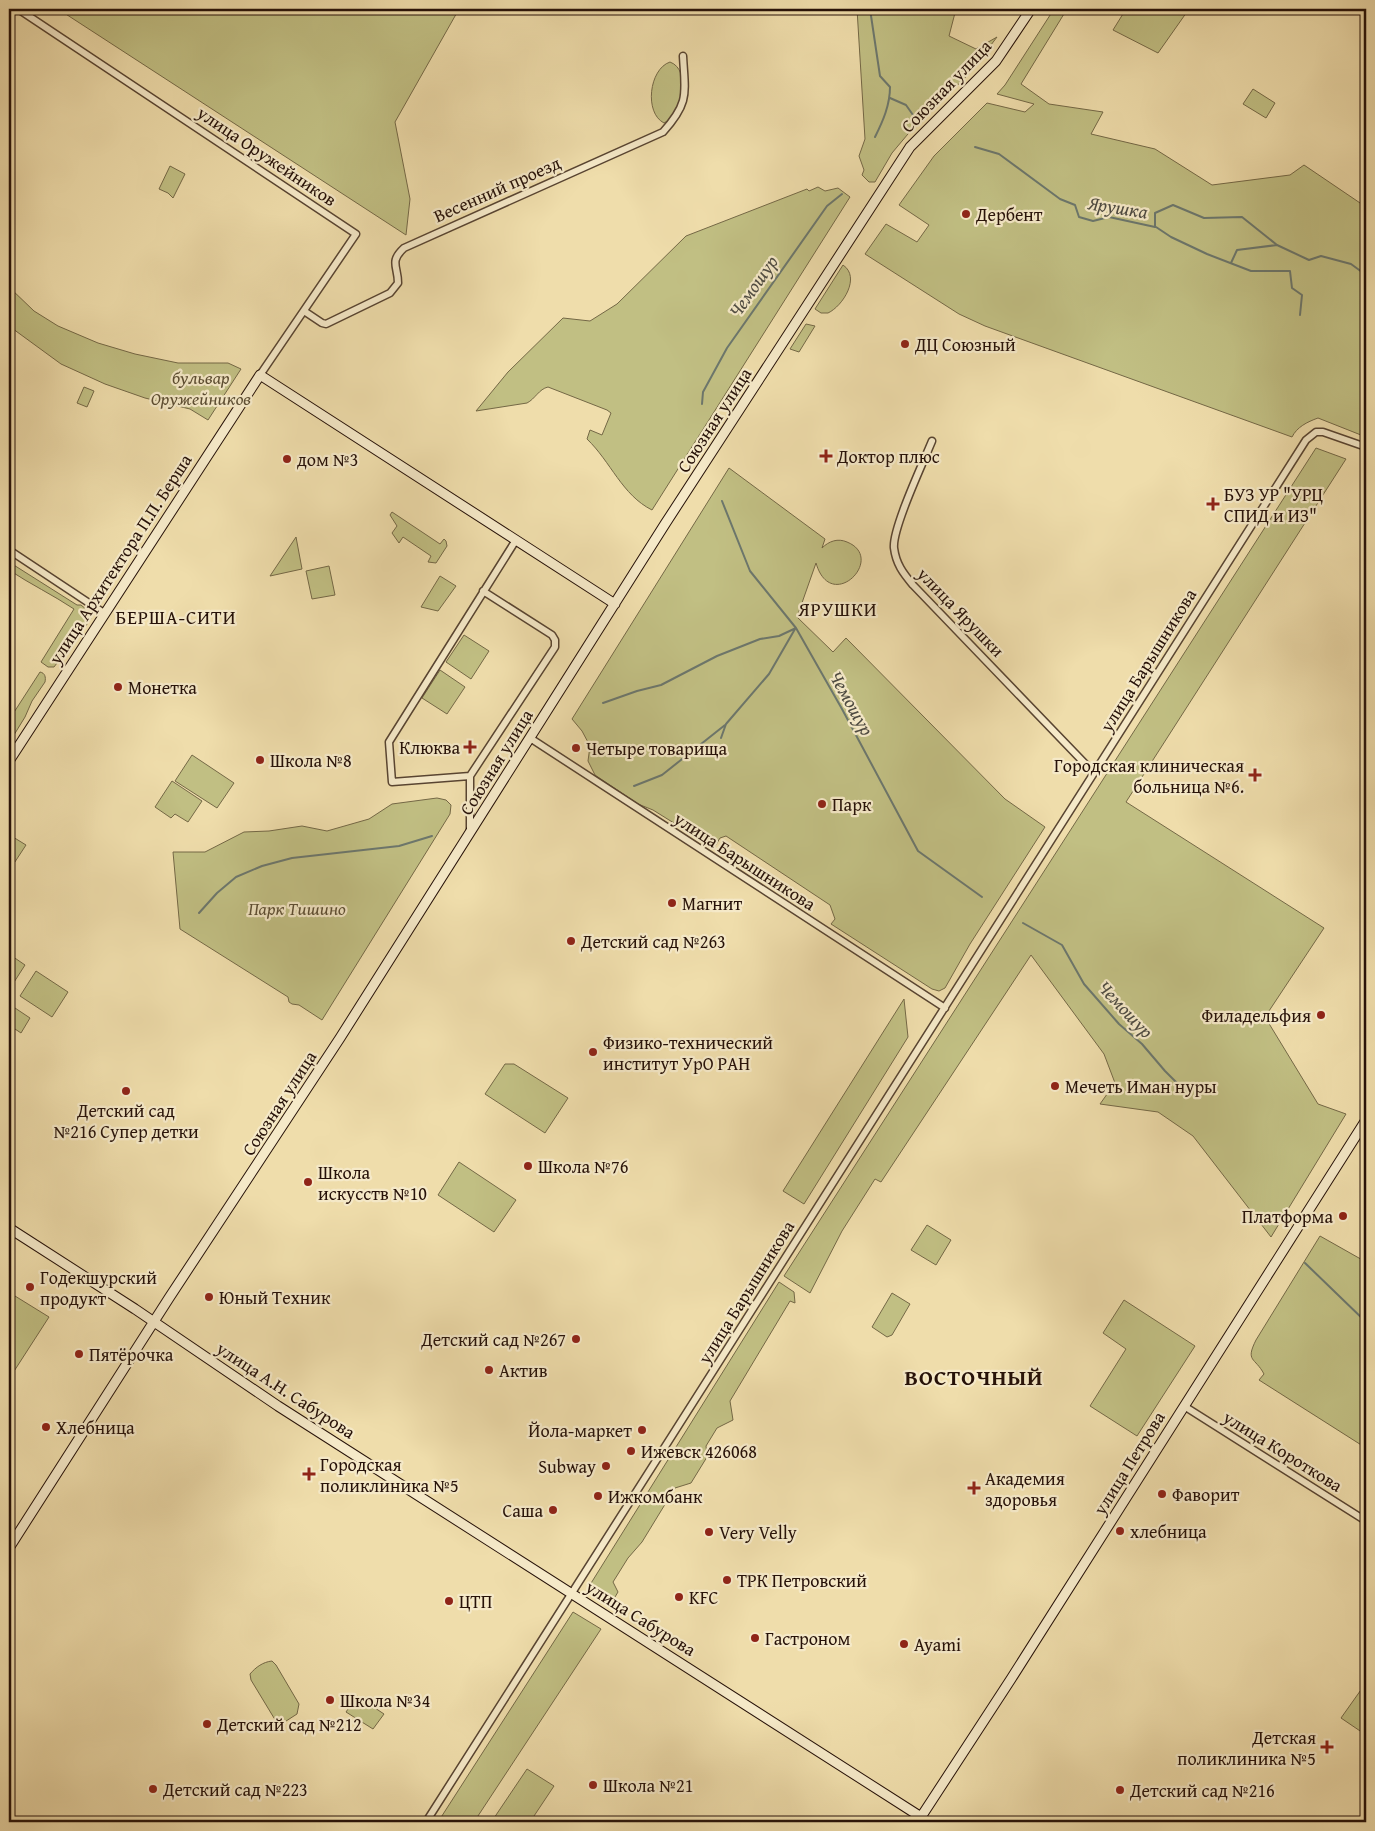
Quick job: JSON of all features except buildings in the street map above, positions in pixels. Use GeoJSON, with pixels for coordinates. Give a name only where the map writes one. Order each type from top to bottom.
{"type":"FeatureCollection","features":[{"type":"Feature","properties":{"kind":"main road","name":"Союзная улица"},"geometry":{"type":"LineString","coordinates":[[9,1548],[335,1046],[615,604],[910,147],[996,61],[1031,9]]}},
{"type":"Feature","properties":{"kind":"main road"},"geometry":{"type":"LineString","coordinates":[[260,375],[615,604]]}},
{"type":"Feature","properties":{"kind":"main road","name":"улица Архитектора П.П. Берша"},"geometry":{"type":"LineString","coordinates":[[9,761],[260,375]]}},
{"type":"Feature","properties":{"kind":"main road","name":"улица Петрова"},"geometry":{"type":"LineString","coordinates":[[922,1819],[1184,1406],[1363,1133],[1366,1120]]}},
{"type":"Feature","properties":{"kind":"main road","name":"улица А.Н. Сабурова"},"geometry":{"type":"LineString","coordinates":[[9,1228],[154,1322],[278,1406],[573,1593]]}},
{"type":"Feature","properties":{"kind":"main road","name":"улица Сабурова"},"geometry":{"type":"LineString","coordinates":[[573,1593],[922,1819]]}},
{"type":"Feature","properties":{"kind":"street","name":"улица Оружейников"},"geometry":{"type":"LineString","coordinates":[[18,9],[356,234],[260,375]]}},
{"type":"Feature","properties":{"kind":"street","name":"Весенний проезд"},"geometry":{"type":"LineString","coordinates":[[304,311],[326,324],[386,295],[398,283],[394,262],[397,255],[404,248],[663,132],[677,116],[685,98],[683,56]]}},
{"type":"Feature","properties":{"kind":"street","name":"улица Барышникова"},"geometry":{"type":"LineString","coordinates":[[573,1593],[1306,440],[1316,432],[1328,433],[1366,447]]}},
{"type":"Feature","properties":{"kind":"street","name":"улица Ярушки"},"geometry":{"type":"LineString","coordinates":[[932,441],[896,531],[894,547],[899,568],[1094,773]]}},
{"type":"Feature","properties":{"kind":"street"},"geometry":{"type":"LineString","coordinates":[[470,776],[392,782],[390,742],[516,540]]}},
{"type":"Feature","properties":{"kind":"street"},"geometry":{"type":"LineString","coordinates":[[9,550],[104,613]]}},
{"type":"Feature","properties":{"kind":"street"},"geometry":{"type":"LineString","coordinates":[[469,835],[471,815],[470,776],[554,648],[555,640],[552,635],[484,591]]}},
{"type":"Feature","properties":{"kind":"street","name":"улица Барышникова"},"geometry":{"type":"LineString","coordinates":[[530,738],[945,1008]]}},
{"type":"Feature","properties":{"kind":"street","name":"улица Короткова"},"geometry":{"type":"LineString","coordinates":[[1184,1406],[1366,1521]]}},
{"type":"Feature","properties":{"kind":"street","name":"улица Сабурова"},"geometry":{"type":"LineString","coordinates":[[426,1822],[573,1593]]}},
{"type":"Feature","properties":{"kind":"green space"},"geometry":{"type":"Polygon","coordinates":[[[58,9],[459,9],[395,122],[410,199],[406,235],[58,9]]]}},
{"type":"Feature","properties":{"kind":"green space"},"geometry":{"type":"Polygon","coordinates":[[[857,9],[956,9],[949,36],[976,49],[997,37],[969,74],[913,128],[892,153],[875,182],[869,182],[862,175],[864,170],[859,156],[865,139],[857,9]]]}},
{"type":"Feature","properties":{"kind":"green space"},"geometry":{"type":"Polygon","coordinates":[[[1054,9],[1067,9],[1021,84],[1049,104],[1103,112],[1091,134],[1155,149],[1212,185],[1290,175],[1304,165],[1366,207],[1366,437],[1318,418],[1303,425],[1292,437],[985,326],[959,314],[865,254],[886,224],[917,242],[929,225],[899,205],[934,156],[987,103],[1025,112],[1034,104],[997,94],[1005,85],[1054,9]]]}},
{"type":"Feature","properties":{"kind":"green space"},"geometry":{"type":"Polygon","coordinates":[[[1126,9],[1189,9],[1158,53],[1113,30],[1126,9]]]}},
{"type":"Feature","properties":{"kind":"green space"},"geometry":{"type":"Polygon","coordinates":[[[670,62],[677,67],[683,82],[680,102],[676,111],[664,123],[658,118],[654,110],[652,91],[657,73],[670,62]]]}},
{"type":"Feature","properties":{"kind":"green space"},"geometry":{"type":"Polygon","coordinates":[[[1253,89],[1275,103],[1266,118],[1243,104],[1253,89]]]}},
{"type":"Feature","properties":{"kind":"green space"},"geometry":{"type":"Polygon","coordinates":[[[170,166],[185,174],[173,198],[168,193],[159,189],[170,166]]]}},
{"type":"Feature","properties":{"kind":"green space"},"geometry":{"type":"Polygon","coordinates":[[[818,187],[825,191],[838,188],[850,197],[652,510],[633,496],[587,439],[590,430],[602,435],[611,413],[607,410],[548,387],[527,403],[476,411],[508,372],[563,318],[590,321],[617,304],[686,236],[807,189],[809,191],[818,187]]]}},
{"type":"Feature","properties":{"kind":"green space"},"geometry":{"type":"Polygon","coordinates":[[[843,265],[848,270],[850,277],[848,291],[834,309],[828,313],[821,313],[815,309],[843,265]]]}},
{"type":"Feature","properties":{"kind":"green space","name":"бульвар Оружейников"},"geometry":{"type":"Polygon","coordinates":[[[9,287],[34,311],[58,326],[98,343],[135,354],[178,363],[228,363],[241,369],[208,420],[190,409],[145,398],[105,384],[61,364],[9,326],[9,287]]]}},
{"type":"Feature","properties":{"kind":"green space"},"geometry":{"type":"Polygon","coordinates":[[[806,324],[815,326],[799,352],[790,349],[806,324]]]}},
{"type":"Feature","properties":{"kind":"green space"},"geometry":{"type":"Polygon","coordinates":[[[84,387],[94,391],[87,407],[77,403],[84,387]]]}},
{"type":"Feature","properties":{"kind":"green space"},"geometry":{"type":"Polygon","coordinates":[[[1316,448],[1346,459],[1126,802],[1324,928],[1265,1017],[1318,1104],[1346,1114],[1271,1237],[1193,1136],[1158,1112],[1100,1104],[1115,1083],[1104,1054],[1031,955],[881,1182],[875,1179],[842,1231],[810,1293],[784,1276],[1316,448]]]}},
{"type":"Feature","properties":{"kind":"green space"},"geometry":{"type":"Polygon","coordinates":[[[729,468],[825,539],[822,548],[831,542],[840,540],[847,542],[858,550],[861,559],[859,569],[852,578],[843,583],[833,584],[823,578],[816,563],[797,617],[833,652],[846,638],[1005,799],[1045,827],[970,944],[945,988],[939,991],[932,989],[831,924],[835,919],[830,905],[726,836],[720,838],[714,848],[653,810],[638,804],[595,775],[588,761],[590,746],[582,731],[572,719],[729,468]]]}},
{"type":"Feature","properties":{"kind":"green space"},"geometry":{"type":"Polygon","coordinates":[[[392,512],[440,544],[444,539],[446,541],[447,546],[436,563],[428,562],[431,556],[403,537],[399,543],[392,533],[397,526],[390,515],[392,512]]]}},
{"type":"Feature","properties":{"kind":"green space"},"geometry":{"type":"Polygon","coordinates":[[[296,537],[302,569],[270,576],[296,537]]]}},
{"type":"Feature","properties":{"kind":"green space"},"geometry":{"type":"Polygon","coordinates":[[[9,562],[77,605],[81,605],[92,614],[74,644],[54,667],[48,667],[41,662],[74,609],[9,570],[9,562]]]}},
{"type":"Feature","properties":{"kind":"green space"},"geometry":{"type":"Polygon","coordinates":[[[329,566],[335,595],[312,599],[306,571],[329,566]]]}},
{"type":"Feature","properties":{"kind":"green space"},"geometry":{"type":"Polygon","coordinates":[[[440,576],[456,586],[438,611],[421,607],[440,576]]]}},
{"type":"Feature","properties":{"kind":"green space"},"geometry":{"type":"Polygon","coordinates":[[[464,635],[489,651],[471,679],[446,662],[464,635]]]}},
{"type":"Feature","properties":{"kind":"green space"},"geometry":{"type":"Polygon","coordinates":[[[440,670],[465,687],[447,714],[422,698],[440,670]]]}},
{"type":"Feature","properties":{"kind":"green space"},"geometry":{"type":"Polygon","coordinates":[[[40,672],[45,676],[45,682],[32,701],[25,717],[9,743],[9,720],[40,672]]]}},
{"type":"Feature","properties":{"kind":"green space"},"geometry":{"type":"Polygon","coordinates":[[[192,755],[234,783],[217,808],[175,781],[192,755]]]}},
{"type":"Feature","properties":{"kind":"green space"},"geometry":{"type":"Polygon","coordinates":[[[172,781],[202,801],[188,822],[175,814],[171,818],[155,807],[172,781]]]}},
{"type":"Feature","properties":{"kind":"green space","name":"Парк Тишино"},"geometry":{"type":"Polygon","coordinates":[[[437,798],[446,800],[451,805],[450,814],[322,1020],[299,1005],[292,1004],[289,1002],[288,997],[180,929],[173,852],[205,852],[244,832],[269,831],[302,826],[327,831],[369,819],[392,804],[437,798]]]}},
{"type":"Feature","properties":{"kind":"green space"},"geometry":{"type":"Polygon","coordinates":[[[13,837],[26,845],[9,871],[9,843],[13,837]]]}},
{"type":"Feature","properties":{"kind":"green space"},"geometry":{"type":"Polygon","coordinates":[[[9,954],[25,965],[9,990],[9,954]]]}},
{"type":"Feature","properties":{"kind":"green space"},"geometry":{"type":"Polygon","coordinates":[[[36,971],[68,992],[52,1017],[20,996],[36,971]]]}},
{"type":"Feature","properties":{"kind":"green space"},"geometry":{"type":"Polygon","coordinates":[[[904,999],[908,1037],[804,1204],[783,1191],[904,999]]]}},
{"type":"Feature","properties":{"kind":"green space"},"geometry":{"type":"Polygon","coordinates":[[[12,1006],[30,1018],[21,1033],[15,1029],[10,1038],[9,1011],[12,1006]]]}},
{"type":"Feature","properties":{"kind":"green space"},"geometry":{"type":"Polygon","coordinates":[[[505,1064],[514,1064],[568,1098],[545,1133],[485,1094],[505,1064]]]}},
{"type":"Feature","properties":{"kind":"green space"},"geometry":{"type":"Polygon","coordinates":[[[459,1162],[516,1200],[494,1232],[438,1195],[459,1162]]]}},
{"type":"Feature","properties":{"kind":"green space"},"geometry":{"type":"Polygon","coordinates":[[[927,1225],[951,1240],[936,1265],[911,1250],[927,1225]]]}},
{"type":"Feature","properties":{"kind":"green space"},"geometry":{"type":"Polygon","coordinates":[[[1320,1236],[1366,1262],[1366,1448],[1259,1380],[1264,1374],[1251,1356],[1256,1340],[1320,1236]]]}},
{"type":"Feature","properties":{"kind":"green space"},"geometry":{"type":"Polygon","coordinates":[[[779,1282],[794,1292],[795,1303],[790,1301],[730,1401],[733,1420],[717,1428],[706,1446],[707,1457],[691,1483],[675,1488],[642,1542],[628,1558],[613,1582],[618,1592],[612,1602],[588,1588],[779,1282]]]}},
{"type":"Feature","properties":{"kind":"green space"},"geometry":{"type":"Polygon","coordinates":[[[892,1293],[910,1304],[892,1335],[887,1337],[872,1327],[892,1293]]]}},
{"type":"Feature","properties":{"kind":"green space"},"geometry":{"type":"Polygon","coordinates":[[[15,1296],[49,1317],[9,1379],[9,1305],[15,1296]]]}},
{"type":"Feature","properties":{"kind":"green space"},"geometry":{"type":"Polygon","coordinates":[[[1124,1300],[1195,1346],[1137,1436],[1090,1406],[1126,1349],[1103,1333],[1124,1300]]]}},
{"type":"Feature","properties":{"kind":"green space"},"geometry":{"type":"Polygon","coordinates":[[[573,1612],[601,1629],[474,1822],[438,1822],[573,1612]]]}},
{"type":"Feature","properties":{"kind":"green space"},"geometry":{"type":"Polygon","coordinates":[[[272,1661],[299,1704],[297,1714],[283,1723],[277,1722],[274,1718],[251,1680],[250,1674],[255,1669],[272,1661]]]}},
{"type":"Feature","properties":{"kind":"green space"},"geometry":{"type":"Polygon","coordinates":[[[1363,1687],[1366,1689],[1366,1735],[1341,1718],[1363,1687]]]}},
{"type":"Feature","properties":{"kind":"green space"},"geometry":{"type":"Polygon","coordinates":[[[357,1696],[384,1714],[373,1729],[346,1712],[357,1696]]]}},
{"type":"Feature","properties":{"kind":"green space"},"geometry":{"type":"Polygon","coordinates":[[[527,1769],[554,1786],[530,1822],[492,1821],[527,1769]]]}},
{"type":"Feature","properties":{"kind":"waterway","name":"Чемошур"},"geometry":{"type":"LineString","coordinates":[[870,9],[880,76],[890,87],[886,113],[875,137]]}},
{"type":"Feature","properties":{"kind":"waterway","name":"Ярушка"},"geometry":{"type":"LineString","coordinates":[[890,98],[906,105],[913,115]]}},
{"type":"Feature","properties":{"kind":"waterway","name":"Ярушка"},"geometry":{"type":"LineString","coordinates":[[975,147],[999,154],[1060,199],[1075,205],[1079,217],[1093,221],[1109,217],[1155,227],[1155,213],[1173,205],[1204,218],[1242,217],[1277,245],[1309,260],[1321,256],[1351,264],[1366,275]]}},
{"type":"Feature","properties":{"kind":"waterway","name":"Чемошур"},"geometry":{"type":"LineString","coordinates":[[702,404],[703,392],[727,348],[827,206],[842,194]]}},
{"type":"Feature","properties":{"kind":"waterway"},"geometry":{"type":"LineString","coordinates":[[1156,227],[1171,237],[1207,254],[1251,271],[1290,271],[1292,288],[1302,295],[1300,315]]}},
{"type":"Feature","properties":{"kind":"waterway"},"geometry":{"type":"LineString","coordinates":[[1231,263],[1237,250],[1277,245]]}},
{"type":"Feature","properties":{"kind":"waterway","name":"Чемошур"},"geometry":{"type":"LineString","coordinates":[[722,501],[750,571],[796,628],[918,851],[982,897]]}},
{"type":"Feature","properties":{"kind":"waterway"},"geometry":{"type":"LineString","coordinates":[[603,703],[661,685],[717,656],[760,639],[779,636],[796,628]]}},
{"type":"Feature","properties":{"kind":"waterway"},"geometry":{"type":"LineString","coordinates":[[721,738],[726,724],[769,674],[795,629]]}},
{"type":"Feature","properties":{"kind":"waterway"},"geometry":{"type":"LineString","coordinates":[[634,786],[662,775],[725,725]]}},
{"type":"Feature","properties":{"kind":"waterway"},"geometry":{"type":"LineString","coordinates":[[199,913],[217,893],[236,877],[262,866],[292,858],[399,846],[432,836]]}},
{"type":"Feature","properties":{"kind":"waterway","name":"Чемошур"},"geometry":{"type":"LineString","coordinates":[[1023,923],[1062,945],[1084,984],[1119,1024],[1142,1044],[1190,1096]]}},
{"type":"Feature","properties":{"kind":"waterway","name":"Чемошур"},"geometry":{"type":"LineString","coordinates":[[1305,1263],[1366,1322]]}},
{"type":"Feature","properties":{"kind":"place","name":"Дербент"},"geometry":{"type":"Point","coordinates":[966,214]}},
{"type":"Feature","properties":{"kind":"place","name":"ДЦ Союзный"},"geometry":{"type":"Point","coordinates":[905,344]}},
{"type":"Feature","properties":{"kind":"place","name":"Доктор плюс"},"geometry":{"type":"Point","coordinates":[826,456]}},
{"type":"Feature","properties":{"kind":"place","name":"дом №3"},"geometry":{"type":"Point","coordinates":[287,459]}},
{"type":"Feature","properties":{"kind":"place","name":"БУЗ УР \"УРЦ СПИД и ИЗ\""},"geometry":{"type":"Point","coordinates":[1213,504]}},
{"type":"Feature","properties":{"kind":"place","name":"Монетка"},"geometry":{"type":"Point","coordinates":[118,687]}},
{"type":"Feature","properties":{"kind":"place","name":"Клюква"},"geometry":{"type":"Point","coordinates":[470,747]}},
{"type":"Feature","properties":{"kind":"place","name":"Четыре товарища"},"geometry":{"type":"Point","coordinates":[576,748]}},
{"type":"Feature","properties":{"kind":"place","name":"Школа №8"},"geometry":{"type":"Point","coordinates":[260,760]}},
{"type":"Feature","properties":{"kind":"place","name":"Городская клиническая больница №6."},"geometry":{"type":"Point","coordinates":[1255,775]}},
{"type":"Feature","properties":{"kind":"place","name":"Парк"},"geometry":{"type":"Point","coordinates":[822,804]}},
{"type":"Feature","properties":{"kind":"place","name":"Магнит"},"geometry":{"type":"Point","coordinates":[672,903]}},
{"type":"Feature","properties":{"kind":"place","name":"Детский сад №263"},"geometry":{"type":"Point","coordinates":[571,941]}},
{"type":"Feature","properties":{"kind":"place","name":"Филадельфия"},"geometry":{"type":"Point","coordinates":[1321,1015]}},
{"type":"Feature","properties":{"kind":"place","name":"Физико-технический институт УрО РАН"},"geometry":{"type":"Point","coordinates":[593,1052]}},
{"type":"Feature","properties":{"kind":"place","name":"Мечеть Иман нуры"},"geometry":{"type":"Point","coordinates":[1055,1086]}},
{"type":"Feature","properties":{"kind":"place","name":"Детский сад №216 Супер детки"},"geometry":{"type":"Point","coordinates":[126,1091]}},
{"type":"Feature","properties":{"kind":"place","name":"Школа №76"},"geometry":{"type":"Point","coordinates":[528,1166]}},
{"type":"Feature","properties":{"kind":"place","name":"Школа искусств №10"},"geometry":{"type":"Point","coordinates":[308,1182]}},
{"type":"Feature","properties":{"kind":"place","name":"Платформа"},"geometry":{"type":"Point","coordinates":[1343,1216]}},
{"type":"Feature","properties":{"kind":"place","name":"Годекшурский продукт"},"geometry":{"type":"Point","coordinates":[30,1287]}},
{"type":"Feature","properties":{"kind":"place","name":"Юный Техник"},"geometry":{"type":"Point","coordinates":[209,1297]}},
{"type":"Feature","properties":{"kind":"place","name":"Детский сад №267"},"geometry":{"type":"Point","coordinates":[576,1339]}},
{"type":"Feature","properties":{"kind":"place","name":"Пятёрочка"},"geometry":{"type":"Point","coordinates":[79,1354]}},
{"type":"Feature","properties":{"kind":"place","name":"Актив"},"geometry":{"type":"Point","coordinates":[489,1370]}},
{"type":"Feature","properties":{"kind":"place","name":"Хлебница"},"geometry":{"type":"Point","coordinates":[46,1427]}},
{"type":"Feature","properties":{"kind":"place","name":"Йола-маркет"},"geometry":{"type":"Point","coordinates":[642,1430]}},
{"type":"Feature","properties":{"kind":"place","name":"Ижевск 426068"},"geometry":{"type":"Point","coordinates":[631,1451]}},
{"type":"Feature","properties":{"kind":"place","name":"Subway"},"geometry":{"type":"Point","coordinates":[606,1466]}},
{"type":"Feature","properties":{"kind":"place","name":"Городская поликлиника №5"},"geometry":{"type":"Point","coordinates":[309,1474]}},
{"type":"Feature","properties":{"kind":"place","name":"Академия здоровья"},"geometry":{"type":"Point","coordinates":[974,1488]}},
{"type":"Feature","properties":{"kind":"place","name":"Фаворит"},"geometry":{"type":"Point","coordinates":[1162,1494]}},
{"type":"Feature","properties":{"kind":"place","name":"Ижкомбанк"},"geometry":{"type":"Point","coordinates":[598,1496]}},
{"type":"Feature","properties":{"kind":"place","name":"Саша"},"geometry":{"type":"Point","coordinates":[553,1510]}},
{"type":"Feature","properties":{"kind":"place","name":"хлебница"},"geometry":{"type":"Point","coordinates":[1120,1531]}},
{"type":"Feature","properties":{"kind":"place","name":"Very Velly"},"geometry":{"type":"Point","coordinates":[709,1532]}},
{"type":"Feature","properties":{"kind":"place","name":"ТРК Петровский"},"geometry":{"type":"Point","coordinates":[727,1580]}},
{"type":"Feature","properties":{"kind":"place","name":"KFC"},"geometry":{"type":"Point","coordinates":[679,1597]}},
{"type":"Feature","properties":{"kind":"place","name":"ЦТП"},"geometry":{"type":"Point","coordinates":[449,1601]}},
{"type":"Feature","properties":{"kind":"place","name":"Гастроном"},"geometry":{"type":"Point","coordinates":[755,1638]}},
{"type":"Feature","properties":{"kind":"place","name":"Ayami"},"geometry":{"type":"Point","coordinates":[904,1644]}},
{"type":"Feature","properties":{"kind":"place","name":"Школа №34"},"geometry":{"type":"Point","coordinates":[330,1700]}},
{"type":"Feature","properties":{"kind":"place","name":"Детский сад №212"},"geometry":{"type":"Point","coordinates":[207,1724]}},
{"type":"Feature","properties":{"kind":"place","name":"Детская поликлиника №5"},"geometry":{"type":"Point","coordinates":[1327,1747]}},
{"type":"Feature","properties":{"kind":"place","name":"Школа №21"},"geometry":{"type":"Point","coordinates":[593,1785]}},
{"type":"Feature","properties":{"kind":"place","name":"Детский сад №223"},"geometry":{"type":"Point","coordinates":[153,1789]}},
{"type":"Feature","properties":{"kind":"place","name":"Детский сад №216"},"geometry":{"type":"Point","coordinates":[1120,1790]}},
{"type":"Feature","properties":{"kind":"district","name":"ЯРУШКИ"},"geometry":{"type":"Point","coordinates":[838,609]}},
{"type":"Feature","properties":{"kind":"district","name":"БЕРША-СИТИ"},"geometry":{"type":"Point","coordinates":[176,617]}},
{"type":"Feature","properties":{"kind":"district","name":"ВОСТОЧНЫЙ"},"geometry":{"type":"Point","coordinates":[974,1377]}}]}
